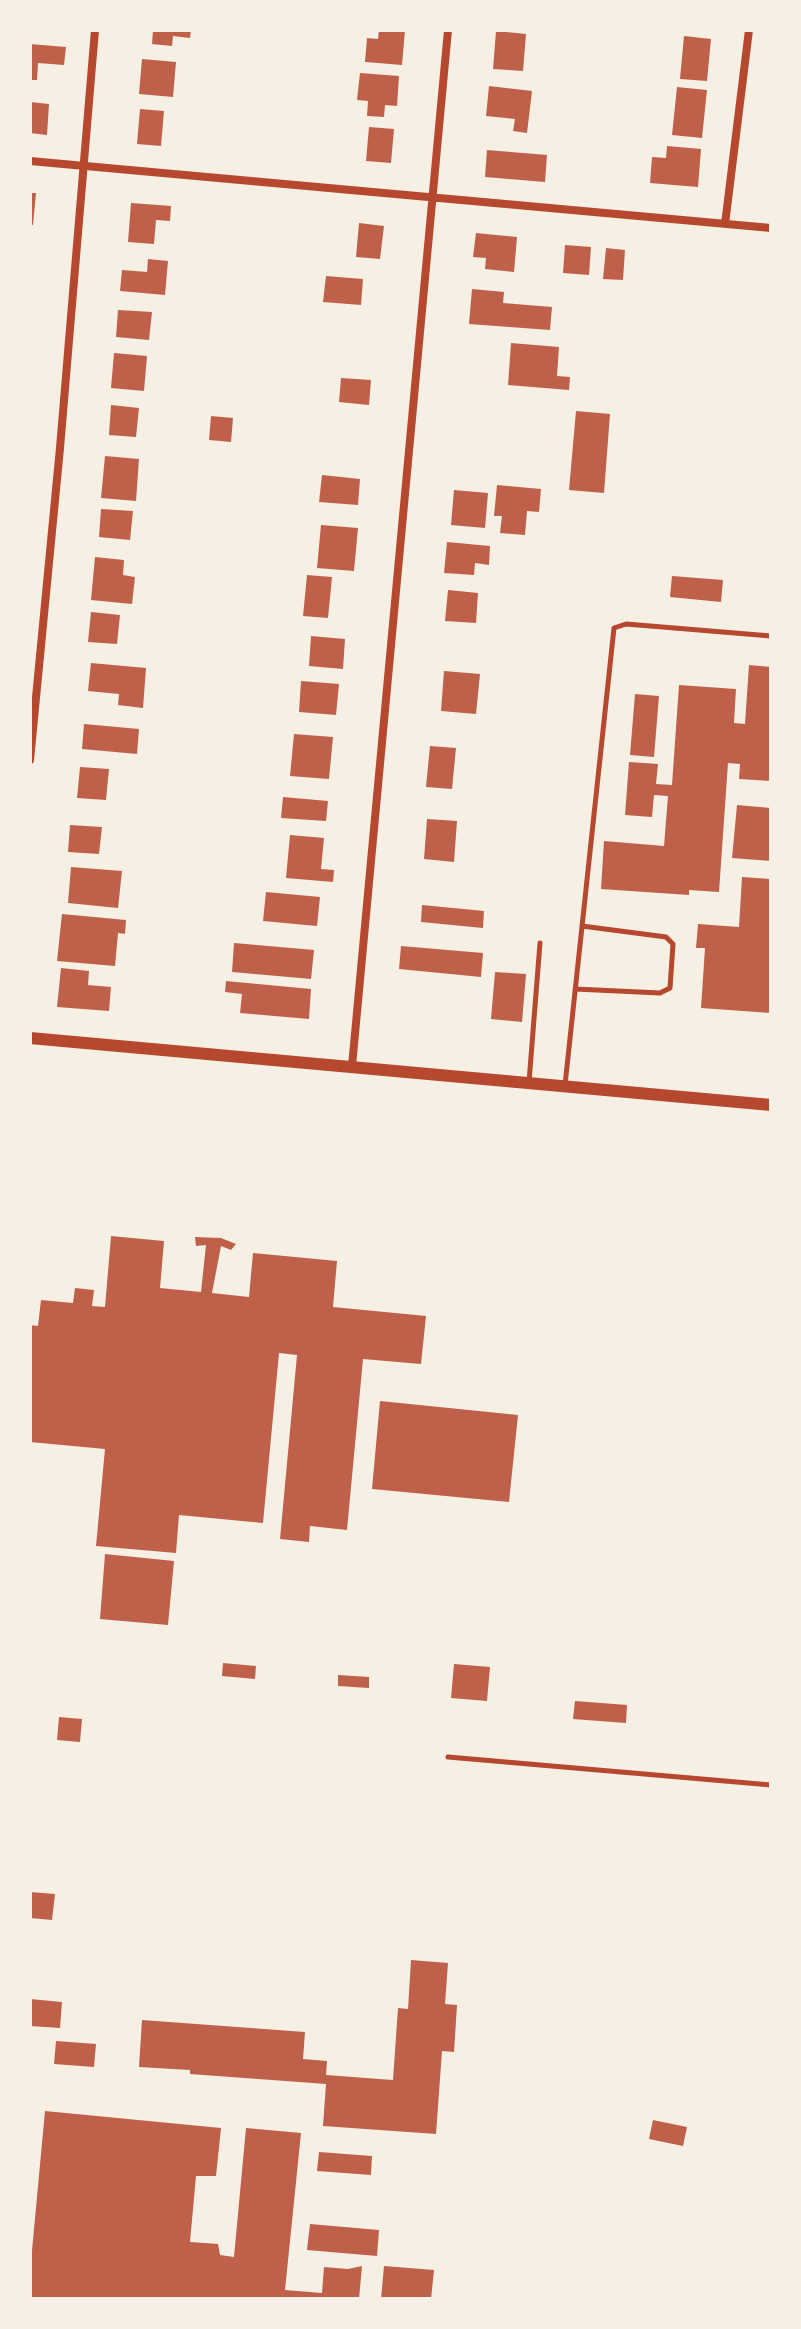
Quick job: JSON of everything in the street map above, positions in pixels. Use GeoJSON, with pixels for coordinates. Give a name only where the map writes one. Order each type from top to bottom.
{"type":"FeatureCollection","features":[{"type":"Feature","properties":{"kind":"street"},"geometry":{"type":"LineString","coordinates":[[30,760],[95,30]]}},
{"type":"Feature","properties":{"kind":"street"},"geometry":{"type":"LineString","coordinates":[[352,1066],[448,30]]}},
{"type":"Feature","properties":{"kind":"street"},"geometry":{"type":"LineString","coordinates":[[725,224],[749,30]]}},
{"type":"Feature","properties":{"kind":"street"},"geometry":{"type":"LineString","coordinates":[[30,161],[771,228]]}},
{"type":"Feature","properties":{"kind":"street"},"geometry":{"type":"LineString","coordinates":[[30,1038],[771,1105]]}},
{"type":"Feature","properties":{"kind":"lane"},"geometry":{"type":"LineString","coordinates":[[565,1086],[614,628],[626,624],[771,636]]}},
{"type":"Feature","properties":{"kind":"lane"},"geometry":{"type":"LineString","coordinates":[[575,989],[660,993],[670,988],[673,944],[666,937],[582,926]]}},
{"type":"Feature","properties":{"kind":"lane"},"geometry":{"type":"LineString","coordinates":[[529,1083],[540,943]]}},
{"type":"Feature","properties":{"kind":"lane"},"geometry":{"type":"LineString","coordinates":[[448,1757],[771,1785]]}},
{"type":"Feature","properties":{"kind":"building"},"geometry":{"type":"Polygon","coordinates":[[[153,30],[191,30],[190,38],[173,36],[172,46],[152,44],[153,30]]]}},
{"type":"Feature","properties":{"kind":"building"},"geometry":{"type":"Polygon","coordinates":[[[379,30],[405,30],[402,65],[365,62],[367,38],[378,39],[379,30]]]}},
{"type":"Feature","properties":{"kind":"building"},"geometry":{"type":"Polygon","coordinates":[[[496,31],[526,34],[523,71],[493,69],[496,31]]]}},
{"type":"Feature","properties":{"kind":"building"},"geometry":{"type":"Polygon","coordinates":[[[684,36],[711,39],[707,81],[680,79],[684,36]]]}},
{"type":"Feature","properties":{"kind":"building"},"geometry":{"type":"Polygon","coordinates":[[[30,44],[66,47],[64,65],[38,63],[37,80],[30,80],[30,44]]]}},
{"type":"Feature","properties":{"kind":"building"},"geometry":{"type":"Polygon","coordinates":[[[142,59],[176,62],[173,97],[139,94],[142,59]]]}},
{"type":"Feature","properties":{"kind":"building"},"geometry":{"type":"Polygon","coordinates":[[[360,73],[399,76],[397,106],[385,105],[384,117],[367,116],[368,101],[357,100],[360,73]]]}},
{"type":"Feature","properties":{"kind":"building"},"geometry":{"type":"Polygon","coordinates":[[[489,86],[532,91],[527,133],[513,131],[515,119],[486,116],[489,86]]]}},
{"type":"Feature","properties":{"kind":"building"},"geometry":{"type":"Polygon","coordinates":[[[677,87],[707,90],[702,138],[672,135],[677,87]]]}},
{"type":"Feature","properties":{"kind":"building"},"geometry":{"type":"Polygon","coordinates":[[[30,102],[49,104],[47,135],[30,133],[30,102]]]}},
{"type":"Feature","properties":{"kind":"building"},"geometry":{"type":"Polygon","coordinates":[[[140,109],[164,111],[161,146],[137,144],[140,109]]]}},
{"type":"Feature","properties":{"kind":"building"},"geometry":{"type":"Polygon","coordinates":[[[369,127],[394,129],[391,163],[366,161],[369,127]]]}},
{"type":"Feature","properties":{"kind":"building"},"geometry":{"type":"Polygon","coordinates":[[[667,146],[701,149],[698,187],[650,183],[652,157],[666,158],[667,146]]]}},
{"type":"Feature","properties":{"kind":"building"},"geometry":{"type":"Polygon","coordinates":[[[487,150],[547,155],[545,182],[485,177],[487,150]]]}},
{"type":"Feature","properties":{"kind":"building"},"geometry":{"type":"Polygon","coordinates":[[[30,193],[36,193],[33,225],[30,224],[30,193]]]}},
{"type":"Feature","properties":{"kind":"building"},"geometry":{"type":"Polygon","coordinates":[[[131,203],[171,206],[170,221],[156,220],[154,244],[128,242],[131,203]]]}},
{"type":"Feature","properties":{"kind":"building"},"geometry":{"type":"Polygon","coordinates":[[[359,223],[384,226],[380,259],[356,257],[359,223]]]}},
{"type":"Feature","properties":{"kind":"building"},"geometry":{"type":"Polygon","coordinates":[[[476,233],[517,237],[514,272],[485,269],[486,258],[473,257],[476,233]]]}},
{"type":"Feature","properties":{"kind":"building"},"geometry":{"type":"Polygon","coordinates":[[[565,245],[591,247],[589,275],[563,273],[565,245]]]}},
{"type":"Feature","properties":{"kind":"building"},"geometry":{"type":"Polygon","coordinates":[[[606,248],[625,250],[623,280],[603,279],[606,248]]]}},
{"type":"Feature","properties":{"kind":"building"},"geometry":{"type":"Polygon","coordinates":[[[148,259],[168,261],[165,295],[120,291],[122,270],[147,272],[148,259]]]}},
{"type":"Feature","properties":{"kind":"building"},"geometry":{"type":"Polygon","coordinates":[[[326,276],[363,279],[361,305],[323,302],[326,276]]]}},
{"type":"Feature","properties":{"kind":"building"},"geometry":{"type":"Polygon","coordinates":[[[472,289],[504,292],[503,303],[552,307],[550,330],[469,324],[472,289]]]}},
{"type":"Feature","properties":{"kind":"building"},"geometry":{"type":"Polygon","coordinates":[[[118,310],[152,312],[149,340],[116,337],[118,310]]]}},
{"type":"Feature","properties":{"kind":"building"},"geometry":{"type":"Polygon","coordinates":[[[511,343],[559,347],[557,376],[570,377],[569,390],[508,385],[511,343]]]}},
{"type":"Feature","properties":{"kind":"building"},"geometry":{"type":"Polygon","coordinates":[[[114,353],[147,356],[144,391],[111,388],[114,353]]]}},
{"type":"Feature","properties":{"kind":"building"},"geometry":{"type":"Polygon","coordinates":[[[341,378],[371,380],[369,405],[339,402],[341,378]]]}},
{"type":"Feature","properties":{"kind":"building"},"geometry":{"type":"Polygon","coordinates":[[[111,405],[139,408],[136,437],[109,435],[111,405]]]}},
{"type":"Feature","properties":{"kind":"building"},"geometry":{"type":"Polygon","coordinates":[[[576,411],[610,414],[604,493],[569,490],[576,411]]]}},
{"type":"Feature","properties":{"kind":"building"},"geometry":{"type":"Polygon","coordinates":[[[211,416],[233,418],[231,442],[209,440],[211,416]]]}},
{"type":"Feature","properties":{"kind":"building"},"geometry":{"type":"Polygon","coordinates":[[[105,456],[139,459],[136,501],[101,498],[105,456]]]}},
{"type":"Feature","properties":{"kind":"building"},"geometry":{"type":"Polygon","coordinates":[[[322,475],[360,479],[358,505],[319,502],[322,475]]]}},
{"type":"Feature","properties":{"kind":"building"},"geometry":{"type":"Polygon","coordinates":[[[497,485],[541,489],[539,512],[527,511],[525,535],[500,533],[502,516],[494,516],[497,485]]]}},
{"type":"Feature","properties":{"kind":"building"},"geometry":{"type":"Polygon","coordinates":[[[454,490],[488,493],[485,528],[451,525],[454,490]]]}},
{"type":"Feature","properties":{"kind":"building"},"geometry":{"type":"Polygon","coordinates":[[[101,509],[133,511],[130,540],[99,537],[101,509]]]}},
{"type":"Feature","properties":{"kind":"building"},"geometry":{"type":"Polygon","coordinates":[[[321,525],[358,528],[354,571],[317,568],[321,525]]]}},
{"type":"Feature","properties":{"kind":"building"},"geometry":{"type":"Polygon","coordinates":[[[447,542],[490,546],[489,565],[475,563],[474,575],[444,573],[447,542]]]}},
{"type":"Feature","properties":{"kind":"building"},"geometry":{"type":"Polygon","coordinates":[[[95,557],[124,560],[123,575],[135,577],[132,604],[91,600],[95,557]]]}},
{"type":"Feature","properties":{"kind":"building"},"geometry":{"type":"Polygon","coordinates":[[[307,575],[332,577],[328,618],[303,616],[307,575]]]}},
{"type":"Feature","properties":{"kind":"building"},"geometry":{"type":"Polygon","coordinates":[[[672,576],[723,580],[721,602],[670,597],[672,576]]]}},
{"type":"Feature","properties":{"kind":"building"},"geometry":{"type":"Polygon","coordinates":[[[448,590],[478,593],[476,623],[445,621],[448,590]]]}},
{"type":"Feature","properties":{"kind":"building"},"geometry":{"type":"Polygon","coordinates":[[[91,612],[120,615],[117,644],[88,642],[91,612]]]}},
{"type":"Feature","properties":{"kind":"building"},"geometry":{"type":"Polygon","coordinates":[[[311,636],[345,639],[343,669],[309,666],[311,636]]]}},
{"type":"Feature","properties":{"kind":"building"},"geometry":{"type":"Polygon","coordinates":[[[91,663],[146,668],[143,708],[118,705],[119,694],[88,691],[91,663]]]}},
{"type":"Feature","properties":{"kind":"building"},"geometry":{"type":"Polygon","coordinates":[[[749,665],[771,667],[771,781],[739,779],[740,764],[728,763],[719,892],[689,890],[689,895],[601,889],[604,841],[664,846],[668,796],[654,795],[652,817],[625,815],[629,762],[658,764],[656,784],[672,785],[679,685],[736,689],[734,723],[745,724],[749,665]]]}},
{"type":"Feature","properties":{"kind":"building"},"geometry":{"type":"Polygon","coordinates":[[[444,671],[480,674],[476,714],[441,711],[444,671]]]}},
{"type":"Feature","properties":{"kind":"building"},"geometry":{"type":"Polygon","coordinates":[[[301,681],[339,684],[336,715],[299,712],[301,681]]]}},
{"type":"Feature","properties":{"kind":"building"},"geometry":{"type":"Polygon","coordinates":[[[635,694],[659,696],[654,757],[630,755],[635,694]]]}},
{"type":"Feature","properties":{"kind":"building"},"geometry":{"type":"Polygon","coordinates":[[[84,724],[139,729],[137,754],[82,749],[84,724]]]}},
{"type":"Feature","properties":{"kind":"building"},"geometry":{"type":"Polygon","coordinates":[[[294,734],[333,737],[329,779],[290,776],[294,734]]]}},
{"type":"Feature","properties":{"kind":"building"},"geometry":{"type":"Polygon","coordinates":[[[430,746],[456,748],[452,789],[426,787],[430,746]]]}},
{"type":"Feature","properties":{"kind":"building"},"geometry":{"type":"Polygon","coordinates":[[[80,767],[109,769],[106,800],[77,798],[80,767]]]}},
{"type":"Feature","properties":{"kind":"building"},"geometry":{"type":"Polygon","coordinates":[[[283,797],[328,801],[326,821],[281,818],[283,797]]]}},
{"type":"Feature","properties":{"kind":"building"},"geometry":{"type":"Polygon","coordinates":[[[737,805],[771,808],[771,861],[732,858],[737,805]]]}},
{"type":"Feature","properties":{"kind":"building"},"geometry":{"type":"Polygon","coordinates":[[[427,819],[457,821],[454,862],[424,859],[427,819]]]}},
{"type":"Feature","properties":{"kind":"building"},"geometry":{"type":"Polygon","coordinates":[[[70,825],[102,827],[99,854],[68,852],[70,825]]]}},
{"type":"Feature","properties":{"kind":"building"},"geometry":{"type":"Polygon","coordinates":[[[290,835],[324,838],[321,869],[334,870],[333,882],[286,878],[290,835]]]}},
{"type":"Feature","properties":{"kind":"building"},"geometry":{"type":"Polygon","coordinates":[[[71,867],[122,871],[118,908],[68,903],[71,867]]]}},
{"type":"Feature","properties":{"kind":"building"},"geometry":{"type":"Polygon","coordinates":[[[742,877],[771,879],[771,1013],[701,1008],[705,948],[696,948],[698,924],[739,927],[742,877]]]}},
{"type":"Feature","properties":{"kind":"building"},"geometry":{"type":"Polygon","coordinates":[[[266,892],[320,897],[317,926],[263,921],[266,892]]]}},
{"type":"Feature","properties":{"kind":"building"},"geometry":{"type":"Polygon","coordinates":[[[422,905],[484,911],[483,928],[421,922],[422,905]]]}},
{"type":"Feature","properties":{"kind":"building"},"geometry":{"type":"Polygon","coordinates":[[[62,914],[126,920],[125,934],[118,933],[115,966],[57,961],[62,914]]]}},
{"type":"Feature","properties":{"kind":"building"},"geometry":{"type":"Polygon","coordinates":[[[234,943],[314,950],[311,979],[232,972],[234,943]]]}},
{"type":"Feature","properties":{"kind":"building"},"geometry":{"type":"Polygon","coordinates":[[[401,946],[483,953],[481,977],[399,969],[401,946]]]}},
{"type":"Feature","properties":{"kind":"building"},"geometry":{"type":"Polygon","coordinates":[[[61,968],[89,971],[88,985],[111,987],[109,1011],[57,1007],[61,968]]]}},
{"type":"Feature","properties":{"kind":"building"},"geometry":{"type":"Polygon","coordinates":[[[495,972],[526,974],[522,1022],[491,1019],[495,972]]]}},
{"type":"Feature","properties":{"kind":"building"},"geometry":{"type":"Polygon","coordinates":[[[226,981],[311,989],[309,1019],[240,1013],[242,994],[225,992],[226,981]]]}},
{"type":"Feature","properties":{"kind":"building"},"geometry":{"type":"Polygon","coordinates":[[[111,1236],[164,1241],[160,1288],[201,1292],[206,1245],[196,1246],[195,1237],[221,1238],[236,1244],[231,1250],[221,1246],[212,1293],[249,1297],[253,1253],[337,1261],[333,1307],[426,1316],[421,1364],[363,1359],[347,1530],[310,1526],[309,1542],[280,1539],[297,1355],[279,1353],[263,1523],[179,1515],[176,1553],[96,1546],[105,1449],[30,1442],[30,1325],[38,1326],[41,1300],[73,1303],[75,1288],[94,1290],[92,1306],[105,1307],[111,1236]]]}},
{"type":"Feature","properties":{"kind":"building"},"geometry":{"type":"Polygon","coordinates":[[[380,1401],[518,1415],[509,1502],[372,1489],[380,1401]]]}},
{"type":"Feature","properties":{"kind":"building"},"geometry":{"type":"Polygon","coordinates":[[[105,1554],[174,1561],[168,1625],[100,1619],[105,1554]]]}},
{"type":"Feature","properties":{"kind":"building"},"geometry":{"type":"Polygon","coordinates":[[[223,1663],[256,1666],[255,1679],[222,1676],[223,1663]]]}},
{"type":"Feature","properties":{"kind":"building"},"geometry":{"type":"Polygon","coordinates":[[[454,1664],[490,1667],[487,1701],[451,1698],[454,1664]]]}},
{"type":"Feature","properties":{"kind":"building"},"geometry":{"type":"Polygon","coordinates":[[[338,1675],[369,1677],[369,1688],[338,1686],[338,1675]]]}},
{"type":"Feature","properties":{"kind":"building"},"geometry":{"type":"Polygon","coordinates":[[[575,1701],[627,1705],[626,1723],[573,1719],[575,1701]]]}},
{"type":"Feature","properties":{"kind":"building"},"geometry":{"type":"Polygon","coordinates":[[[59,1717],[82,1719],[80,1742],[57,1740],[59,1717]]]}},
{"type":"Feature","properties":{"kind":"building"},"geometry":{"type":"Polygon","coordinates":[[[30,1892],[55,1894],[52,1920],[30,1918],[30,1892]]]}},
{"type":"Feature","properties":{"kind":"building"},"geometry":{"type":"Polygon","coordinates":[[[411,1960],[448,1963],[445,2004],[457,2005],[454,2052],[442,2051],[436,2134],[323,2126],[326,2084],[139,2067],[142,2020],[305,2032],[303,2059],[327,2061],[326,2075],[393,2080],[398,2008],[408,2009],[411,1960]]]}},
{"type":"Feature","properties":{"kind":"building"},"geometry":{"type":"Polygon","coordinates":[[[30,1999],[62,2002],[60,2028],[30,2026],[30,1999]]]}},
{"type":"Feature","properties":{"kind":"building"},"geometry":{"type":"Polygon","coordinates":[[[56,2041],[96,2044],[94,2067],[54,2064],[56,2041]]]}},
{"type":"Feature","properties":{"kind":"building"},"geometry":{"type":"Polygon","coordinates":[[[45,2111],[221,2128],[216,2176],[196,2176],[190,2242],[218,2244],[220,2255],[234,2257],[246,2128],[301,2133],[285,2290],[322,2293],[324,2267],[348,2269],[362,2266],[359,2299],[30,2299],[45,2111]]]}},
{"type":"Feature","properties":{"kind":"building"},"geometry":{"type":"Polygon","coordinates":[[[653,2120],[687,2127],[683,2146],[649,2139],[653,2120]]]}},
{"type":"Feature","properties":{"kind":"building"},"geometry":{"type":"Polygon","coordinates":[[[319,2152],[372,2156],[371,2175],[317,2171],[319,2152]]]}},
{"type":"Feature","properties":{"kind":"building"},"geometry":{"type":"Polygon","coordinates":[[[310,2224],[379,2230],[377,2256],[307,2250],[310,2224]]]}},
{"type":"Feature","properties":{"kind":"building"},"geometry":{"type":"Polygon","coordinates":[[[384,2266],[434,2270],[431,2299],[381,2299],[384,2266]]]}}]}
